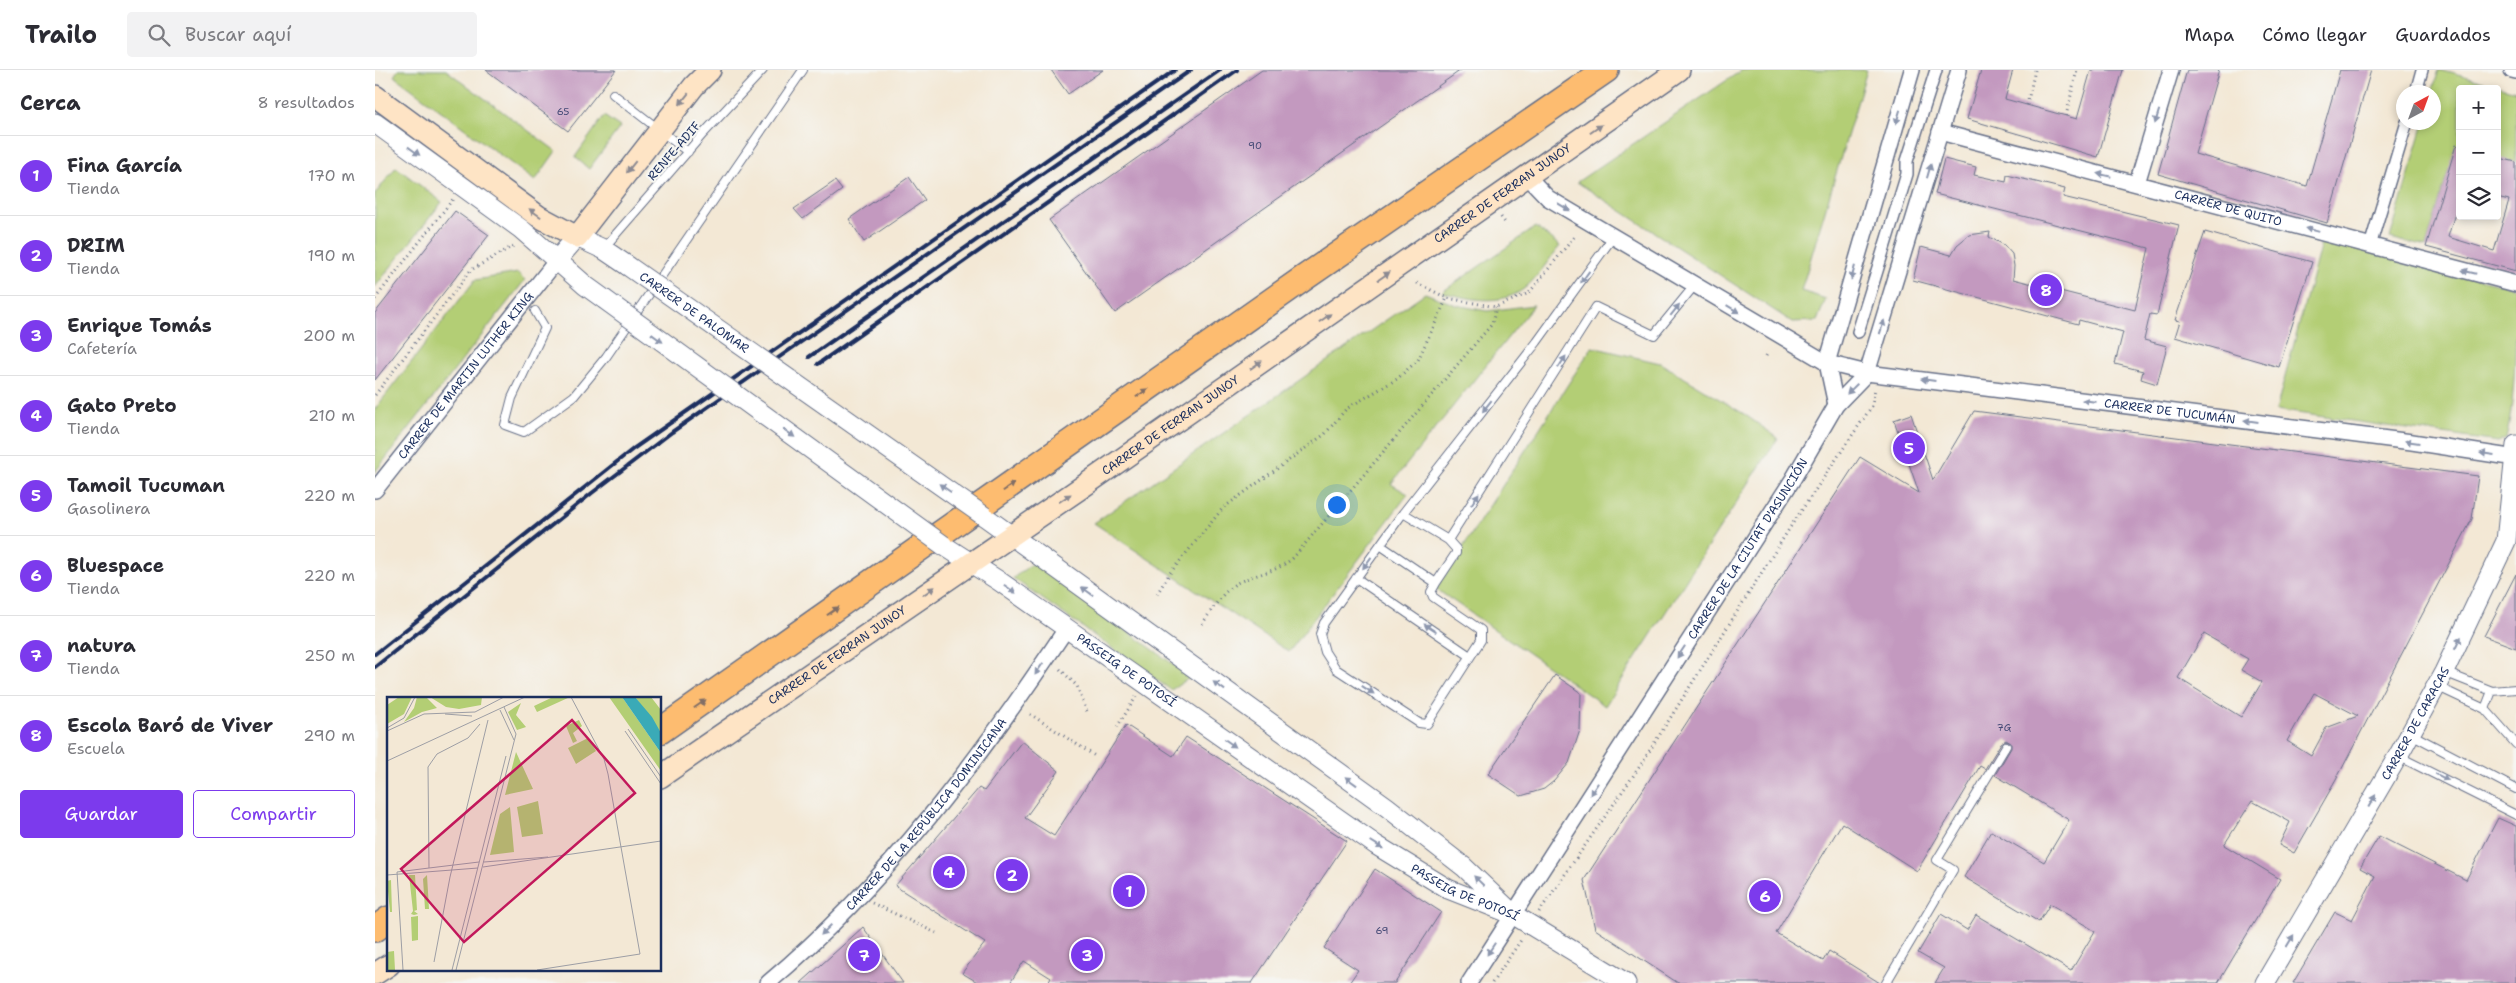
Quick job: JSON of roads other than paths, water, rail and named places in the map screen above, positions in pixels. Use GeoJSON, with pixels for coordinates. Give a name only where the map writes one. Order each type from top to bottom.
{"type":"FeatureCollection","features":[{"type":"Feature","properties":{"kind":"highway"},"geometry":{"type":"LineString","coordinates":[[661,731],[1304,278],[1606,70]]}},
{"type":"Feature","properties":{"kind":"highway"},"geometry":{"type":"LineString","coordinates":[[375,929],[387,921]]}},
{"type":"Feature","properties":{"kind":"main road"},"geometry":{"type":"LineString","coordinates":[[577,237],[660,129],[710,70]]}},
{"type":"Feature","properties":{"kind":"main road","name":"CARRER DE FERRAN JUNOY"},"geometry":{"type":"LineString","coordinates":[[661,776],[970,562],[1011,536],[1679,70]]}},
{"type":"Feature","properties":{"kind":"main road","name":"CARRER DE PALOMAR"},"geometry":{"type":"LineString","coordinates":[[375,96],[538,216],[577,237]]}},
{"type":"Feature","properties":{"kind":"main road"},"geometry":{"type":"LineString","coordinates":[[375,974],[387,966]]}},
{"type":"Feature","properties":{"kind":"street"},"geometry":{"type":"LineString","coordinates":[[1836,405],[1827,363],[1912,70]]}},
{"type":"Feature","properties":{"kind":"street"},"geometry":{"type":"LineString","coordinates":[[1859,332],[1907,174],[1907,161],[1936,70]]}},
{"type":"Feature","properties":{"kind":"street"},"geometry":{"type":"LineString","coordinates":[[1836,405],[1867,373],[1959,70]]}},
{"type":"Feature","properties":{"kind":"street"},"geometry":{"type":"LineString","coordinates":[[2137,183],[2171,70]]}},
{"type":"Feature","properties":{"kind":"street"},"geometry":{"type":"LineString","coordinates":[[2418,85],[2422,70]]}},
{"type":"Feature","properties":{"kind":"street"},"geometry":{"type":"LineString","coordinates":[[2512,70],[2516,71]]}},
{"type":"Feature","properties":{"kind":"street"},"geometry":{"type":"LineString","coordinates":[[375,123],[521,228],[604,299],[970,562]]}},
{"type":"Feature","properties":{"kind":"street"},"geometry":{"type":"LineString","coordinates":[[2370,246],[2405,130]]}},
{"type":"Feature","properties":{"kind":"street","name":"CARRER DE QUITO"},"geometry":{"type":"LineString","coordinates":[[1940,132],[2516,284]]}},
{"type":"Feature","properties":{"kind":"street","name":"CARRER DE TUCUMÁN"},"geometry":{"type":"LineString","coordinates":[[1527,176],[1548,198],[1827,363],[1867,373],[2393,440],[2515,453]]}},
{"type":"Feature","properties":{"kind":"street"},"geometry":{"type":"LineString","coordinates":[[557,260],[577,237]]}},
{"type":"Feature","properties":{"kind":"street","name":"CARRER DE PALOMAR"},"geometry":{"type":"LineString","coordinates":[[577,237],[603,249],[628,266],[1011,536]]}},
{"type":"Feature","properties":{"kind":"street","name":"CARRER DE MARTIN LUTHER KING"},"geometry":{"type":"LineString","coordinates":[[375,490],[557,260]]}},
{"type":"Feature","properties":{"kind":"street","name":"CARRER DE LA CIUTAT D'ASUNCIÓN"},"geometry":{"type":"LineString","coordinates":[[1469,983],[1793,478],[1836,405]]}},
{"type":"Feature","properties":{"kind":"street","name":"CARRER DE CARACAS"},"geometry":{"type":"LineString","coordinates":[[2265,983],[2398,756],[2440,679],[2506,542],[2515,453]]}},
{"type":"Feature","properties":{"kind":"street","name":"PASSEIG DE POTOSÍ"},"geometry":{"type":"LineString","coordinates":[[1011,536],[1387,807],[1464,867],[1514,915]]}},
{"type":"Feature","properties":{"kind":"street","name":"PASSEIG DE POTOSÍ"},"geometry":{"type":"LineString","coordinates":[[970,562],[1376,845],[1448,889],[1514,915]]}},
{"type":"Feature","properties":{"kind":"street","name":"CARRER DE LA REPÚBLICA DOMINICANA"},"geometry":{"type":"LineString","coordinates":[[768,983],[797,959],[838,918],[947,796],[1009,715],[1066,629]]}},
{"type":"Feature","properties":{"kind":"street"},"geometry":{"type":"LineString","coordinates":[[1514,915],[1626,983]]}},
{"type":"Feature","properties":{"kind":"lane","name":"RENFE-ADIF"},"geometry":{"type":"LineString","coordinates":[[603,249],[763,70]]}},
{"type":"Feature","properties":{"kind":"lane"},"geometry":{"type":"LineString","coordinates":[[535,311],[545,328],[512,398],[505,425],[524,432],[574,396],[606,357],[803,70]]}},
{"type":"Feature","properties":{"kind":"lane"},"geometry":{"type":"LineString","coordinates":[[613,94],[688,152]]}},
{"type":"Feature","properties":{"kind":"lane"},"geometry":{"type":"LineString","coordinates":[[1403,512],[1454,545],[1456,553],[1431,592],[1433,597],[1481,630],[1481,640],[1427,724],[1419,722],[1336,668],[1325,652],[1320,634],[1331,611],[1403,512],[1537,342],[1613,237]]}},
{"type":"Feature","properties":{"kind":"lane"},"geometry":{"type":"LineString","coordinates":[[1448,540],[1596,307],[1654,335],[1694,286]]}},
{"type":"Feature","properties":{"kind":"lane"},"geometry":{"type":"LineString","coordinates":[[1380,545],[1436,583]]}},
{"type":"Feature","properties":{"kind":"lane"},"geometry":{"type":"LineString","coordinates":[[1356,578],[1470,656]]}},
{"type":"Feature","properties":{"kind":"lane"},"geometry":{"type":"LineString","coordinates":[[2440,679],[2492,691],[2516,689]]}},
{"type":"Feature","properties":{"kind":"lane"},"geometry":{"type":"LineString","coordinates":[[2440,679],[2485,709],[2516,744]]}},
{"type":"Feature","properties":{"kind":"lane"},"geometry":{"type":"LineString","coordinates":[[2485,709],[2492,691]]}},
{"type":"Feature","properties":{"kind":"lane"},"geometry":{"type":"LineString","coordinates":[[2410,734],[2516,789]]}},
{"type":"Feature","properties":{"kind":"lane"},"geometry":{"type":"LineString","coordinates":[[1886,983],[1953,870],[1937,860],[2006,746]]}},
{"type":"Feature","properties":{"kind":"lane"},"geometry":{"type":"LineString","coordinates":[[2398,756],[2516,815]]}},
{"type":"Feature","properties":{"kind":"railway"},"geometry":{"type":"LineString","coordinates":[[375,654],[633,449],[1175,70]]}},
{"type":"Feature","properties":{"kind":"railway"},"geometry":{"type":"LineString","coordinates":[[375,667],[592,493],[672,432],[1191,70]]}},
{"type":"Feature","properties":{"kind":"railway"},"geometry":{"type":"LineString","coordinates":[[809,357],[1220,70]]}},
{"type":"Feature","properties":{"kind":"railway"},"geometry":{"type":"LineString","coordinates":[[818,364],[1237,70]]}},
{"type":"Feature","properties":{"kind":"place","name":"Escola Baró de Viver"},"geometry":{"type":"Point","coordinates":[2046,290]}},
{"type":"Feature","properties":{"kind":"place","name":"Tamoil Tucuman"},"geometry":{"type":"Point","coordinates":[1909,448]}},
{"type":"Feature","properties":{"kind":"place","name":"Gato Preto"},"geometry":{"type":"Point","coordinates":[949,872]}},
{"type":"Feature","properties":{"kind":"place","name":"DRIM"},"geometry":{"type":"Point","coordinates":[1012,875]}},
{"type":"Feature","properties":{"kind":"place","name":"Fina García"},"geometry":{"type":"Point","coordinates":[1129,891]}},
{"type":"Feature","properties":{"kind":"place","name":"Bluespace"},"geometry":{"type":"Point","coordinates":[1765,896]}},
{"type":"Feature","properties":{"kind":"place","name":"natura"},"geometry":{"type":"Point","coordinates":[864,955]}},
{"type":"Feature","properties":{"kind":"place","name":"Enrique Tomás"},"geometry":{"type":"Point","coordinates":[1087,955]}}]}
